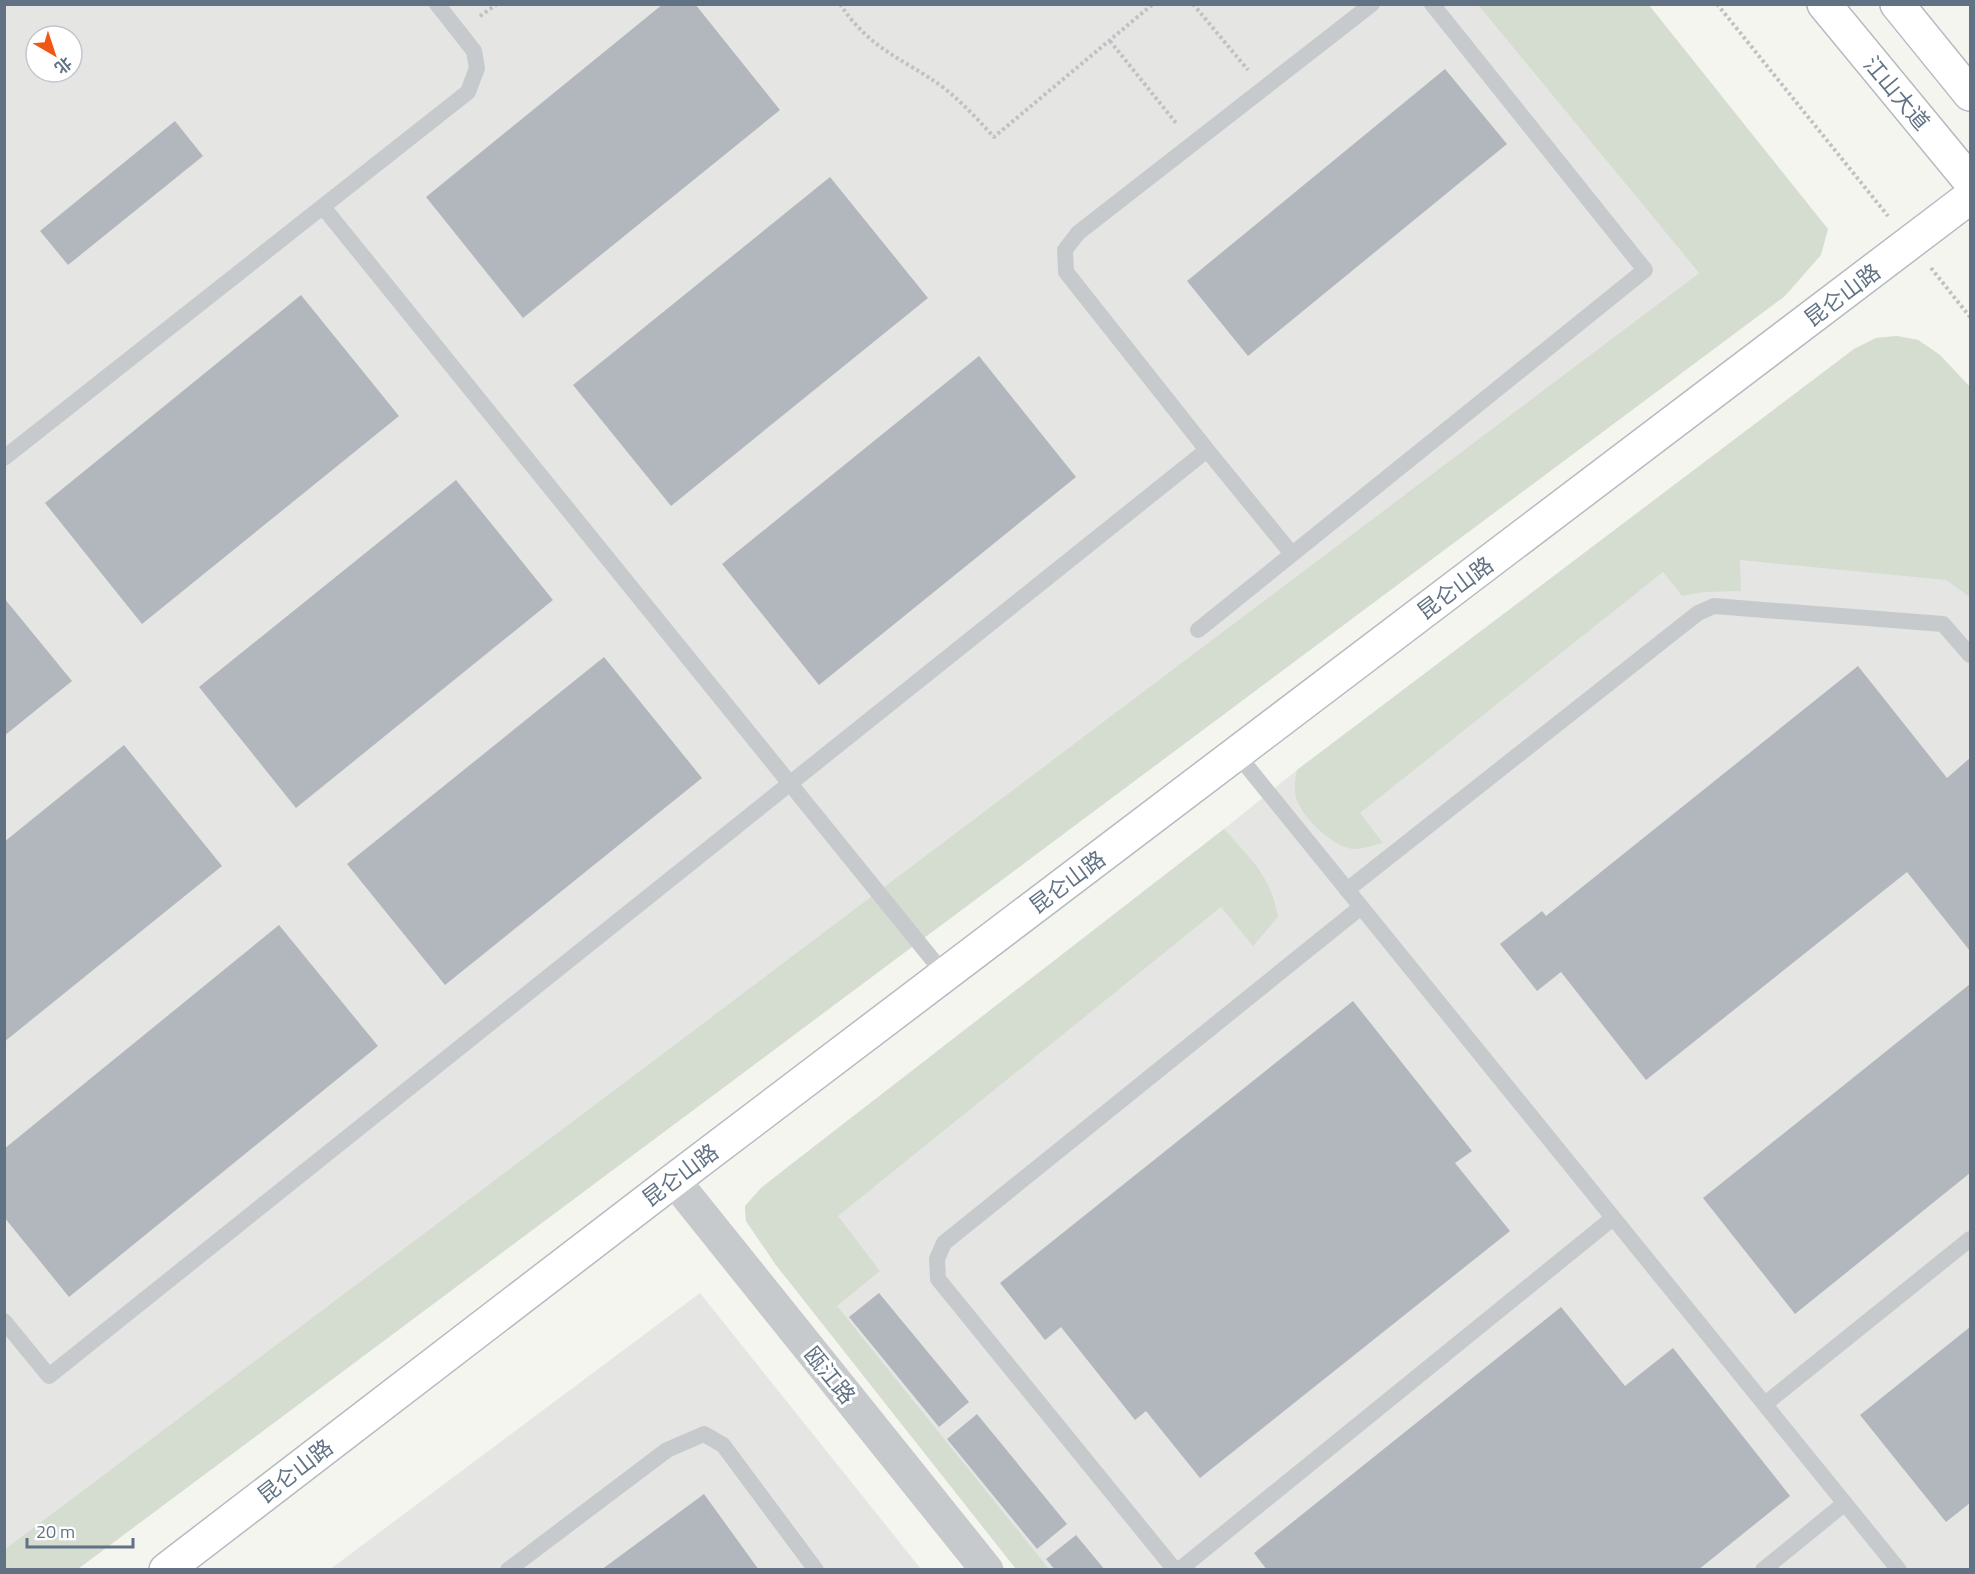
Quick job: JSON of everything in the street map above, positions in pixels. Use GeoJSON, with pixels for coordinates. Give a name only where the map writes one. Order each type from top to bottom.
{"type":"FeatureCollection","features":[{"type":"Feature","properties":{"kind":"street","name":"江山大道"},"geometry":{"type":"LineString","coordinates":[[1824,4],[1971,181]]}},
{"type":"Feature","properties":{"kind":"street"},"geometry":{"type":"LineString","coordinates":[[1897,4],[1971,94]]}},
{"type":"Feature","properties":{"kind":"street","name":"昆仑山路"},"geometry":{"type":"LineString","coordinates":[[166,1569],[674,1179],[1971,197]]}},
{"type":"Feature","properties":{"kind":"street","name":"瓯江路"},"geometry":{"type":"LineString","coordinates":[[674,1179],[987,1569]]}},
{"type":"Feature","properties":{"kind":"lane"},"geometry":{"type":"LineString","coordinates":[[4,458],[468,92],[477,68],[474,51],[438,4]]}},
{"type":"Feature","properties":{"kind":"lane"},"geometry":{"type":"LineString","coordinates":[[1293,554],[1066,272],[1065,250],[1078,234],[1372,4]]}},
{"type":"Feature","properties":{"kind":"lane"},"geometry":{"type":"LineString","coordinates":[[1198,630],[1646,270],[1432,4]]}},
{"type":"Feature","properties":{"kind":"lane"},"geometry":{"type":"LineString","coordinates":[[323,207],[945,975]]}},
{"type":"Feature","properties":{"kind":"lane"},"geometry":{"type":"LineString","coordinates":[[4,1321],[49,1376],[1207,450]]}},
{"type":"Feature","properties":{"kind":"lane"},"geometry":{"type":"LineString","coordinates":[[1347,890],[1698,614],[1714,606],[1943,624],[1971,655]]}},
{"type":"Feature","properties":{"kind":"lane"},"geometry":{"type":"LineString","coordinates":[[1237,754],[1899,1569]]}},
{"type":"Feature","properties":{"kind":"lane"},"geometry":{"type":"LineString","coordinates":[[1361,907],[944,1243],[937,1259],[938,1279],[1177,1569],[1613,1218]]}},
{"type":"Feature","properties":{"kind":"lane"},"geometry":{"type":"LineString","coordinates":[[1765,1404],[1971,1239]]}},
{"type":"Feature","properties":{"kind":"lane"},"geometry":{"type":"LineString","coordinates":[[508,1569],[667,1450],[704,1434],[723,1445],[816,1569]]}},
{"type":"Feature","properties":{"kind":"lane"},"geometry":{"type":"LineString","coordinates":[[1763,1569],[1845,1503]]}},
{"type":"Feature","properties":{"kind":"path"},"geometry":{"type":"LineString","coordinates":[[840,4],[873,43],[942,87],[963,104],[994,137],[1154,4]]}},
{"type":"Feature","properties":{"kind":"path"},"geometry":{"type":"LineString","coordinates":[[1193,4],[1263,89]]}},
{"type":"Feature","properties":{"kind":"path"},"geometry":{"type":"LineString","coordinates":[[1717,4],[1971,317]]}},
{"type":"Feature","properties":{"kind":"path"},"geometry":{"type":"LineString","coordinates":[[1110,41],[1193,144]]}},
{"type":"Feature","properties":{"kind":"shaded area"},"geometry":{"type":"Polygon","coordinates":[[[5,5],[1478,5],[1699,273],[5,1549],[5,5]]]}},
{"type":"Feature","properties":{"kind":"shaded area"},"geometry":{"type":"Polygon","coordinates":[[[1478,5],[1649,5],[1828,229],[1821,255],[1785,296],[78,1569],[5,1570],[5,1549],[1699,273],[1478,5]]]}},
{"type":"Feature","properties":{"kind":"shaded area"},"geometry":{"type":"Polygon","coordinates":[[[1897,336],[1918,340],[1940,355],[1970,387],[1970,1569],[1016,1569],[776,1265],[746,1221],[745,1206],[761,1188],[1297,770],[1854,349],[1876,338],[1897,336]]]}},
{"type":"Feature","properties":{"kind":"shaded area"},"geometry":{"type":"Polygon","coordinates":[[[1897,336],[1918,340],[1940,355],[1970,387],[1970,597],[1946,580],[1740,560],[1741,591],[1705,592],[1682,596],[1663,572],[1360,813],[1383,843],[1358,849],[1347,848],[1320,831],[1305,814],[1295,795],[1297,770],[1854,349],[1876,338],[1897,336]]]}},
{"type":"Feature","properties":{"kind":"shaded area"},"geometry":{"type":"Polygon","coordinates":[[[1224,829],[1258,868],[1275,903],[1278,917],[1253,946],[1221,907],[838,1216],[880,1271],[837,1306],[1049,1569],[1016,1569],[776,1265],[746,1221],[745,1206],[761,1188],[1224,829]]]}},
{"type":"Feature","properties":{"kind":"shaded area"},"geometry":{"type":"Polygon","coordinates":[[[700,1293],[921,1569],[329,1570],[700,1293]]]}},
{"type":"Feature","properties":{"kind":"building"},"geometry":{"type":"Polygon","coordinates":[[[663,4],[695,4],[780,110],[523,318],[426,197],[663,4]]]}},
{"type":"Feature","properties":{"kind":"building"},"geometry":{"type":"Polygon","coordinates":[[[1445,69],[1507,144],[1248,356],[1187,281],[1445,69]]]}},
{"type":"Feature","properties":{"kind":"building"},"geometry":{"type":"Polygon","coordinates":[[[175,121],[203,156],[68,265],[40,231],[175,121]]]}},
{"type":"Feature","properties":{"kind":"building"},"geometry":{"type":"Polygon","coordinates":[[[830,177],[928,298],[671,506],[573,385],[830,177]]]}},
{"type":"Feature","properties":{"kind":"building"},"geometry":{"type":"Polygon","coordinates":[[[301,295],[399,416],[142,624],[45,503],[301,295]]]}},
{"type":"Feature","properties":{"kind":"building"},"geometry":{"type":"Polygon","coordinates":[[[979,356],[1076,477],[819,685],[722,564],[979,356]]]}},
{"type":"Feature","properties":{"kind":"building"},"geometry":{"type":"Polygon","coordinates":[[[456,480],[553,600],[296,808],[199,687],[456,480]]]}},
{"type":"Feature","properties":{"kind":"building"},"geometry":{"type":"Polygon","coordinates":[[[4,598],[72,681],[4,736],[4,598]]]}},
{"type":"Feature","properties":{"kind":"building"},"geometry":{"type":"Polygon","coordinates":[[[604,657],[702,778],[445,985],[347,864],[604,657]]]}},
{"type":"Feature","properties":{"kind":"building"},"geometry":{"type":"Polygon","coordinates":[[[1858,666],[1947,778],[1970,758],[1970,951],[1907,872],[1646,1080],[1561,972],[1537,991],[1500,944],[1542,911],[1546,916],[1858,666]]]}},
{"type":"Feature","properties":{"kind":"building"},"geometry":{"type":"Polygon","coordinates":[[[124,745],[222,866],[4,1042],[4,842],[124,745]]]}},
{"type":"Feature","properties":{"kind":"building"},"geometry":{"type":"Polygon","coordinates":[[[279,925],[378,1046],[69,1297],[4,1217],[4,1149],[279,925]]]}},
{"type":"Feature","properties":{"kind":"building"},"geometry":{"type":"Polygon","coordinates":[[[1970,984],[1970,1173],[1795,1314],[1703,1198],[1970,984]]]}},
{"type":"Feature","properties":{"kind":"building"},"geometry":{"type":"Polygon","coordinates":[[[1353,1001],[1472,1151],[1455,1163],[1510,1231],[1200,1478],[1146,1411],[1135,1420],[1061,1327],[1045,1340],[1000,1283],[1353,1001]]]}},
{"type":"Feature","properties":{"kind":"building"},"geometry":{"type":"Polygon","coordinates":[[[879,1293],[969,1402],[939,1427],[849,1317],[879,1293]]]}},
{"type":"Feature","properties":{"kind":"building"},"geometry":{"type":"Polygon","coordinates":[[[1561,1307],[1625,1386],[1673,1348],[1790,1496],[1698,1570],[1267,1570],[1254,1553],[1561,1307]]]}},
{"type":"Feature","properties":{"kind":"building"},"geometry":{"type":"Polygon","coordinates":[[[1970,1327],[1970,1503],[1946,1522],[1860,1415],[1970,1327]]]}},
{"type":"Feature","properties":{"kind":"building"},"geometry":{"type":"Polygon","coordinates":[[[977,1414],[1067,1524],[1037,1549],[947,1439],[977,1414]]]}},
{"type":"Feature","properties":{"kind":"building"},"geometry":{"type":"Polygon","coordinates":[[[704,1494],[759,1570],[601,1570],[704,1494]]]}},
{"type":"Feature","properties":{"kind":"building"},"geometry":{"type":"Polygon","coordinates":[[[1076,1535],[1105,1570],[1055,1570],[1046,1559],[1076,1535]]]}}]}
